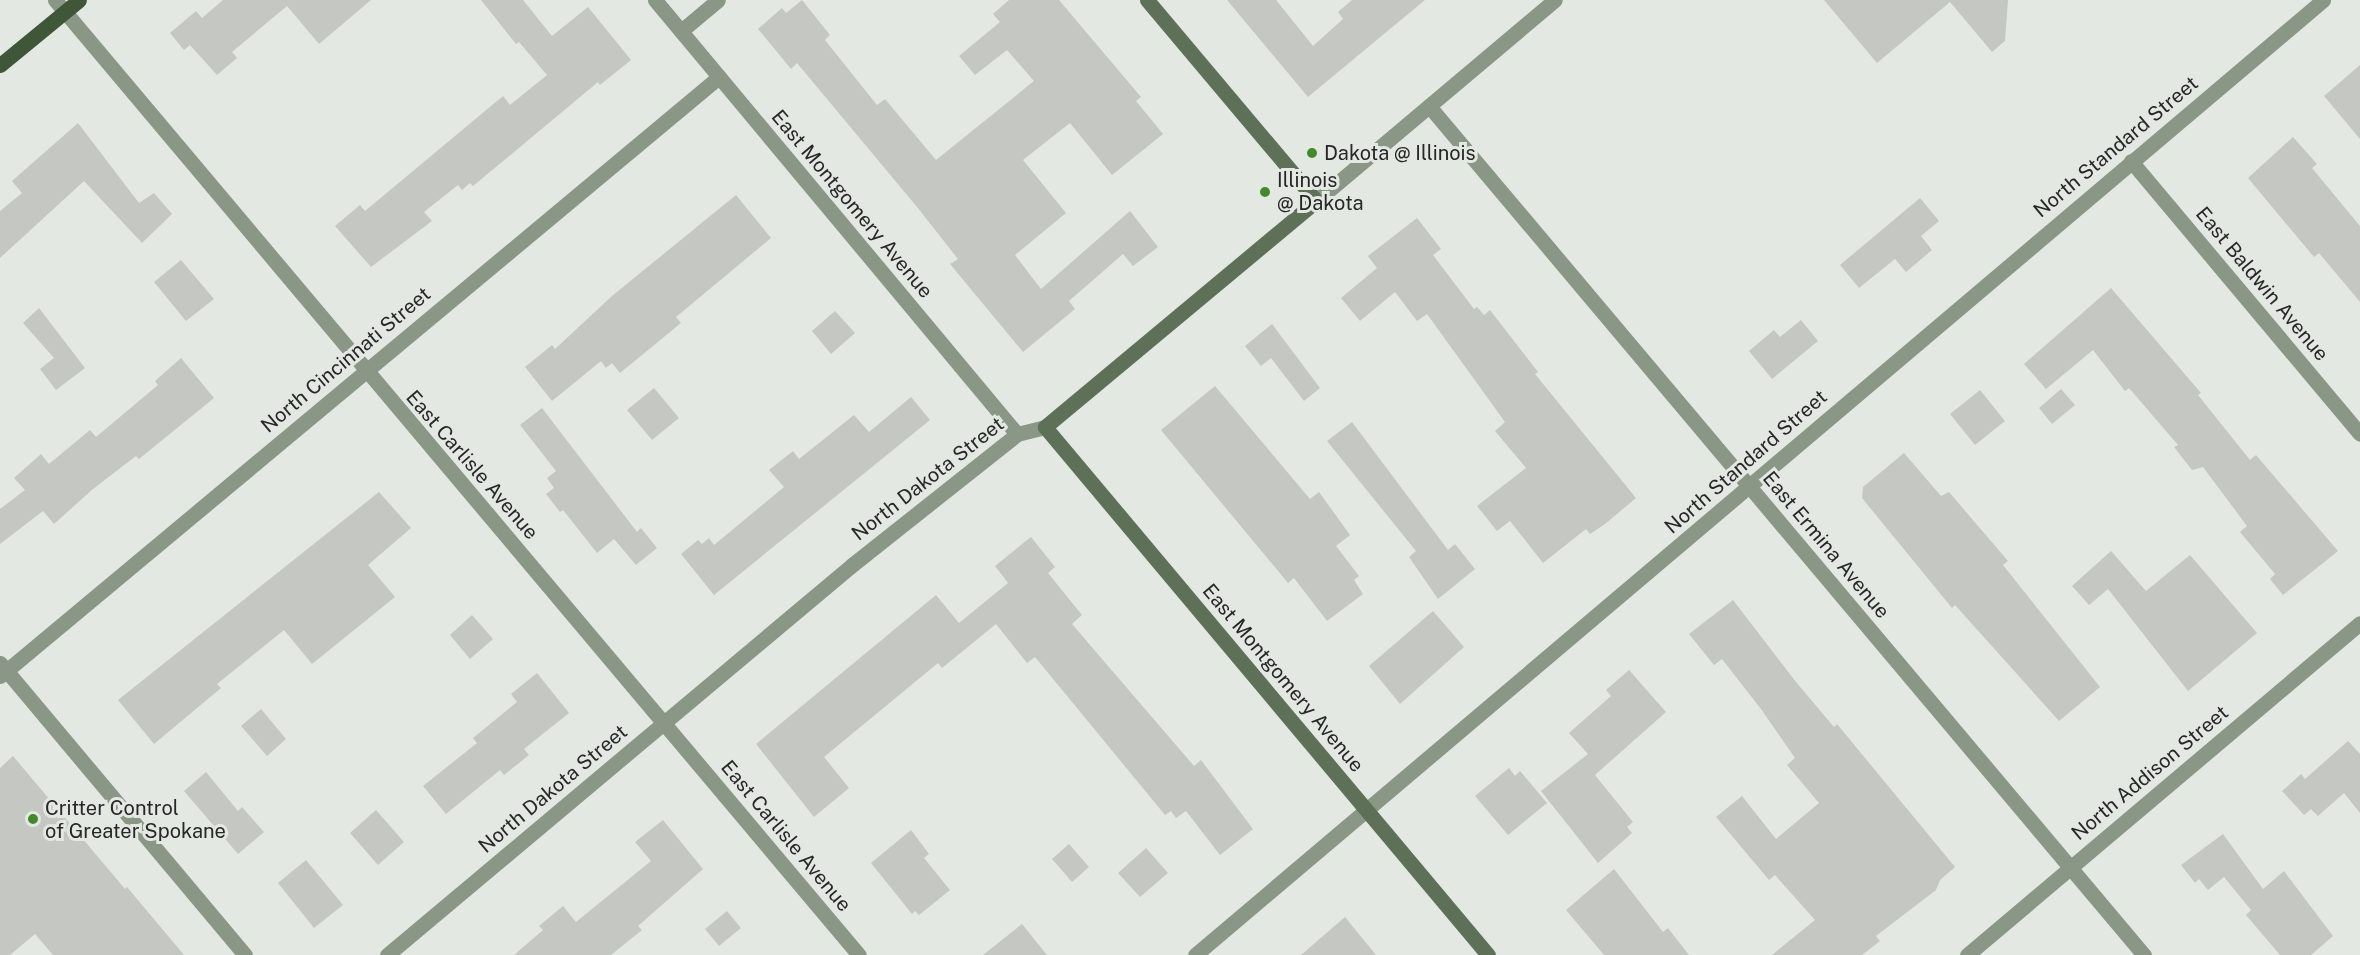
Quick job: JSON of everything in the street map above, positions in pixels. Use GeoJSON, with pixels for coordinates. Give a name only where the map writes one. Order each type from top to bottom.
{"type":"FeatureCollection","features":[{"type":"Feature","properties":{"kind":"main road"},"geometry":{"type":"LineString","coordinates":[[0,65],[60,6],[79,0]]}},
{"type":"Feature","properties":{"kind":"street","name":"East Montgomery Avenue"},"geometry":{"type":"LineString","coordinates":[[655,0],[1017,434]]}},
{"type":"Feature","properties":{"kind":"street"},"geometry":{"type":"LineString","coordinates":[[681,31],[718,0]]}},
{"type":"Feature","properties":{"kind":"street"},"geometry":{"type":"LineString","coordinates":[[1147,0],[1316,201]]}},
{"type":"Feature","properties":{"kind":"street","name":"North Dakota Street"},"geometry":{"type":"LineString","coordinates":[[387,955],[852,565],[1017,434],[1046,427],[1555,0]]}},
{"type":"Feature","properties":{"kind":"street","name":"North Standard Street"},"geometry":{"type":"LineString","coordinates":[[1195,955],[2322,0]]}},
{"type":"Feature","properties":{"kind":"street","name":"East Carlisle Avenue"},"geometry":{"type":"LineString","coordinates":[[60,6],[365,372],[859,955]]}},
{"type":"Feature","properties":{"kind":"street","name":"North Cincinnati Street"},"geometry":{"type":"LineString","coordinates":[[2,670],[719,77]]}},
{"type":"Feature","properties":{"kind":"street","name":"East Ermina Avenue"},"geometry":{"type":"LineString","coordinates":[[1429,106],[2144,955]]}},
{"type":"Feature","properties":{"kind":"street","name":"East Baldwin Avenue"},"geometry":{"type":"LineString","coordinates":[[2131,161],[2360,434]]}},
{"type":"Feature","properties":{"kind":"street","name":"East Montgomery Avenue"},"geometry":{"type":"LineString","coordinates":[[1046,427],[1488,955]]}},
{"type":"Feature","properties":{"kind":"street","name":"North Addison Street"},"geometry":{"type":"LineString","coordinates":[[1967,955],[2360,623]]}},
{"type":"Feature","properties":{"kind":"street"},"geometry":{"type":"LineString","coordinates":[[2,670],[245,955]]}},
{"type":"Feature","properties":{"kind":"building"},"geometry":{"type":"Polygon","coordinates":[[[223,0],[371,0],[319,44],[287,6],[232,52],[237,58],[217,75],[190,45],[184,50],[170,33],[196,11],[202,18],[223,0]]]}},
{"type":"Feature","properties":{"kind":"building"},"geometry":{"type":"Polygon","coordinates":[[[481,0],[523,0],[552,36],[588,7],[631,60],[600,85],[598,82],[473,186],[470,183],[462,190],[458,185],[424,212],[432,221],[371,267],[335,226],[360,205],[365,211],[503,96],[510,105],[547,75],[519,42],[516,44],[481,0]]]}},
{"type":"Feature","properties":{"kind":"building"},"geometry":{"type":"Polygon","coordinates":[[[802,0],[830,35],[825,40],[877,105],[885,99],[936,160],[1034,81],[1007,50],[975,75],[959,56],[1000,22],[993,14],[1009,0],[1059,0],[1141,97],[1136,101],[1163,134],[1112,175],[1070,123],[1023,160],[1066,213],[1015,255],[1041,289],[1130,211],[1158,247],[1133,266],[1123,254],[1069,301],[1075,309],[1023,352],[950,264],[958,259],[917,207],[797,63],[791,69],[758,29],[782,8],[786,13],[802,0]]]}},
{"type":"Feature","properties":{"kind":"building"},"geometry":{"type":"Polygon","coordinates":[[[1227,0],[1276,0],[1313,46],[1343,19],[1338,12],[1352,0],[1425,0],[1308,97],[1227,0]]]}},
{"type":"Feature","properties":{"kind":"building"},"geometry":{"type":"Polygon","coordinates":[[[1824,0],[2008,0],[2005,41],[1992,52],[1950,2],[1877,63],[1824,0]]]}},
{"type":"Feature","properties":{"kind":"building"},"geometry":{"type":"Polygon","coordinates":[[[2360,65],[2360,139],[2324,96],[2360,65]]]}},
{"type":"Feature","properties":{"kind":"building"},"geometry":{"type":"Polygon","coordinates":[[[78,123],[139,203],[154,193],[172,214],[142,243],[84,181],[0,258],[0,211],[22,193],[12,181],[78,123]]]}},
{"type":"Feature","properties":{"kind":"building"},"geometry":{"type":"Polygon","coordinates":[[[2293,137],[2317,164],[2312,168],[2360,226],[2360,302],[2319,253],[2314,257],[2248,178],[2293,137]]]}},
{"type":"Feature","properties":{"kind":"building"},"geometry":{"type":"Polygon","coordinates":[[[736,195],[771,238],[676,317],[681,323],[620,373],[612,363],[606,368],[601,361],[552,401],[525,367],[552,345],[555,349],[612,296],[736,195]]]}},
{"type":"Feature","properties":{"kind":"building"},"geometry":{"type":"Polygon","coordinates":[[[1920,198],[1939,221],[1921,236],[1932,250],[1906,272],[1895,259],[1859,288],[1840,265],[1920,198]]]}},
{"type":"Feature","properties":{"kind":"building"},"geometry":{"type":"Polygon","coordinates":[[[1417,218],[1441,249],[1433,255],[1474,309],[1477,307],[1484,315],[1490,310],[1538,372],[1535,374],[1636,498],[1605,524],[1590,534],[1586,529],[1543,563],[1510,521],[1497,531],[1477,506],[1526,468],[1495,431],[1505,422],[1427,314],[1417,321],[1395,292],[1360,321],[1341,298],[1377,268],[1368,256],[1417,218]]]}},
{"type":"Feature","properties":{"kind":"building"},"geometry":{"type":"Polygon","coordinates":[[[181,260],[214,299],[186,321],[154,282],[181,260]]]}},
{"type":"Feature","properties":{"kind":"building"},"geometry":{"type":"Polygon","coordinates":[[[2111,288],[2201,393],[2198,395],[2250,460],[2256,455],[2338,551],[2283,595],[2270,579],[2275,574],[2240,532],[2247,526],[2203,467],[2192,470],[2174,447],[2178,445],[2129,388],[2125,391],[2093,350],[2046,389],[2024,364],[2111,288]]]}},
{"type":"Feature","properties":{"kind":"building"},"geometry":{"type":"Polygon","coordinates":[[[39,308],[85,368],[56,390],[40,369],[54,358],[23,323],[39,308]]]}},
{"type":"Feature","properties":{"kind":"building"},"geometry":{"type":"Polygon","coordinates":[[[835,311],[855,333],[831,354],[812,331],[835,311]]]}},
{"type":"Feature","properties":{"kind":"building"},"geometry":{"type":"Polygon","coordinates":[[[1801,320],[1818,341],[1772,379],[1749,351],[1774,330],[1780,337],[1801,320]]]}},
{"type":"Feature","properties":{"kind":"building"},"geometry":{"type":"Polygon","coordinates":[[[1272,324],[1320,388],[1304,401],[1271,358],[1261,366],[1245,346],[1272,324]]]}},
{"type":"Feature","properties":{"kind":"building"},"geometry":{"type":"Polygon","coordinates":[[[181,358],[214,398],[139,459],[136,456],[93,489],[54,524],[43,511],[0,544],[0,509],[25,490],[14,478],[41,454],[49,464],[90,430],[96,437],[158,385],[155,381],[181,358]]]}},
{"type":"Feature","properties":{"kind":"building"},"geometry":{"type":"Polygon","coordinates":[[[1215,386],[1310,499],[1319,492],[1350,535],[1336,546],[1359,576],[1354,580],[1363,594],[1327,621],[1294,578],[1288,583],[1161,430],[1215,386]]]}},
{"type":"Feature","properties":{"kind":"building"},"geometry":{"type":"Polygon","coordinates":[[[654,388],[679,418],[652,440],[627,410],[654,388]]]}},
{"type":"Feature","properties":{"kind":"building"},"geometry":{"type":"Polygon","coordinates":[[[2061,389],[2075,405],[2052,424],[2039,408],[2061,389]]]}},
{"type":"Feature","properties":{"kind":"building"},"geometry":{"type":"Polygon","coordinates":[[[1980,390],[2005,421],[1975,445],[1950,414],[1980,390]]]}},
{"type":"Feature","properties":{"kind":"building"},"geometry":{"type":"Polygon","coordinates":[[[911,397],[930,420],[714,595],[681,554],[698,540],[702,544],[709,538],[714,545],[784,487],[769,470],[793,451],[799,459],[854,415],[869,432],[911,397]]]}},
{"type":"Feature","properties":{"kind":"building"},"geometry":{"type":"Polygon","coordinates":[[[542,408],[637,532],[641,528],[657,548],[636,565],[614,539],[597,553],[563,510],[560,512],[546,494],[554,488],[547,478],[556,471],[520,425],[542,408]]]}},
{"type":"Feature","properties":{"kind":"building"},"geometry":{"type":"Polygon","coordinates":[[[1352,422],[1448,550],[1455,544],[1475,569],[1438,599],[1409,557],[1416,551],[1327,441],[1352,422]]]}},
{"type":"Feature","properties":{"kind":"building"},"geometry":{"type":"Polygon","coordinates":[[[1904,453],[1941,496],[1949,492],[2008,561],[2003,565],[2100,687],[2059,721],[1955,605],[1952,608],[1862,498],[1863,487],[1904,453]]]}},
{"type":"Feature","properties":{"kind":"building"},"geometry":{"type":"Polygon","coordinates":[[[379,492],[411,528],[368,565],[395,597],[312,664],[284,630],[217,684],[221,688],[154,744],[118,700],[379,492]]]}},
{"type":"Feature","properties":{"kind":"building"},"geometry":{"type":"Polygon","coordinates":[[[1031,537],[1055,567],[1048,573],[1082,615],[1072,624],[1194,766],[1201,760],[1253,829],[1220,855],[1186,811],[1176,818],[1171,811],[1165,815],[1035,657],[1027,663],[996,624],[942,668],[938,663],[824,757],[849,788],[814,817],[756,744],[936,595],[959,623],[1008,583],[995,566],[1031,537]]]}},
{"type":"Feature","properties":{"kind":"building"},"geometry":{"type":"Polygon","coordinates":[[[2111,551],[2146,591],[2190,555],[2257,633],[2188,691],[2108,589],[2089,605],[2072,586],[2111,551]]]}},
{"type":"Feature","properties":{"kind":"building"},"geometry":{"type":"Polygon","coordinates":[[[1733,600],[1796,682],[1834,727],[1837,724],[1955,867],[1940,880],[1936,890],[1876,936],[1880,941],[1862,955],[1772,955],[1815,920],[1775,875],[1769,880],[1716,817],[1742,796],[1776,839],[1819,803],[1787,765],[1795,758],[1761,709],[1722,659],[1714,665],[1689,634],[1733,600]]]}},
{"type":"Feature","properties":{"kind":"building"},"geometry":{"type":"Polygon","coordinates":[[[1433,611],[1464,647],[1400,704],[1369,666],[1433,611]]]}},
{"type":"Feature","properties":{"kind":"building"},"geometry":{"type":"Polygon","coordinates":[[[472,615],[493,639],[470,659],[450,635],[472,615]]]}},
{"type":"Feature","properties":{"kind":"building"},"geometry":{"type":"Polygon","coordinates":[[[1629,670],[1666,712],[1595,775],[1633,822],[1627,827],[1632,833],[1598,863],[1541,791],[1588,754],[1569,733],[1611,696],[1606,690],[1629,670]]]}},
{"type":"Feature","properties":{"kind":"building"},"geometry":{"type":"Polygon","coordinates":[[[537,673],[569,713],[524,749],[529,755],[504,775],[500,770],[446,814],[423,786],[477,743],[473,738],[517,702],[511,694],[537,673]]]}},
{"type":"Feature","properties":{"kind":"building"},"geometry":{"type":"Polygon","coordinates":[[[261,709],[286,739],[267,756],[241,726],[261,709]]]}},
{"type":"Feature","properties":{"kind":"building"},"geometry":{"type":"Polygon","coordinates":[[[2348,741],[2360,754],[2360,813],[2344,793],[2318,816],[2311,809],[2304,815],[2282,791],[2301,774],[2305,779],[2348,741]]]}},
{"type":"Feature","properties":{"kind":"building","name":"Critter Control of Greater Spokane"},"geometry":{"type":"Polygon","coordinates":[[[13,756],[184,955],[53,955],[35,934],[10,955],[0,955],[0,768],[13,756]]]}},
{"type":"Feature","properties":{"kind":"building"},"geometry":{"type":"Polygon","coordinates":[[[1509,768],[1515,776],[1520,771],[1547,803],[1508,835],[1475,796],[1509,768]]]}},
{"type":"Feature","properties":{"kind":"building"},"geometry":{"type":"Polygon","coordinates":[[[206,772],[238,811],[242,807],[264,832],[238,854],[184,791],[206,772]]]}},
{"type":"Feature","properties":{"kind":"building"},"geometry":{"type":"Polygon","coordinates":[[[376,810],[404,842],[378,865],[350,833],[376,810]]]}},
{"type":"Feature","properties":{"kind":"building"},"geometry":{"type":"Polygon","coordinates":[[[663,820],[703,869],[638,926],[642,930],[611,955],[514,955],[543,930],[539,926],[563,906],[576,922],[651,861],[635,842],[663,820]]]}},
{"type":"Feature","properties":{"kind":"building"},"geometry":{"type":"Polygon","coordinates":[[[911,830],[929,854],[924,858],[950,890],[919,915],[915,911],[912,914],[871,863],[911,830]]]}},
{"type":"Feature","properties":{"kind":"building"},"geometry":{"type":"Polygon","coordinates":[[[2223,834],[2263,889],[2284,871],[2333,936],[2311,955],[2280,955],[2246,915],[2251,910],[2224,877],[2208,890],[2199,879],[2195,883],[2181,865],[2223,834]]]}},
{"type":"Feature","properties":{"kind":"building"},"geometry":{"type":"Polygon","coordinates":[[[1069,844],[1089,867],[1072,882],[1052,859],[1069,844]]]}},
{"type":"Feature","properties":{"kind":"building"},"geometry":{"type":"Polygon","coordinates":[[[1146,848],[1168,873],[1140,897],[1118,873],[1146,848]]]}},
{"type":"Feature","properties":{"kind":"building"},"geometry":{"type":"Polygon","coordinates":[[[306,860],[343,905],[314,928],[278,883],[306,860]]]}},
{"type":"Feature","properties":{"kind":"building"},"geometry":{"type":"Polygon","coordinates":[[[1614,869],[1663,932],[1668,928],[1689,955],[1604,955],[1566,910],[1614,869]]]}},
{"type":"Feature","properties":{"kind":"building"},"geometry":{"type":"Polygon","coordinates":[[[727,911],[741,928],[719,946],[705,929],[727,911]]]}},
{"type":"Feature","properties":{"kind":"building"},"geometry":{"type":"Polygon","coordinates":[[[1345,917],[1376,955],[1301,955],[1345,917]]]}},
{"type":"Feature","properties":{"kind":"building"},"geometry":{"type":"Polygon","coordinates":[[[1022,924],[1047,955],[983,955],[1022,924]]]}},
{"type":"Feature","properties":{"kind":"place","name":"Dakota @ Illinois"},"geometry":{"type":"Point","coordinates":[1312,153]}},
{"type":"Feature","properties":{"kind":"place","name":"Illinois @ Dakota"},"geometry":{"type":"Point","coordinates":[1265,192]}},
{"type":"Feature","properties":{"kind":"place","name":"Critter Control of Greater Spokane"},"geometry":{"type":"Point","coordinates":[33,819]}}]}
